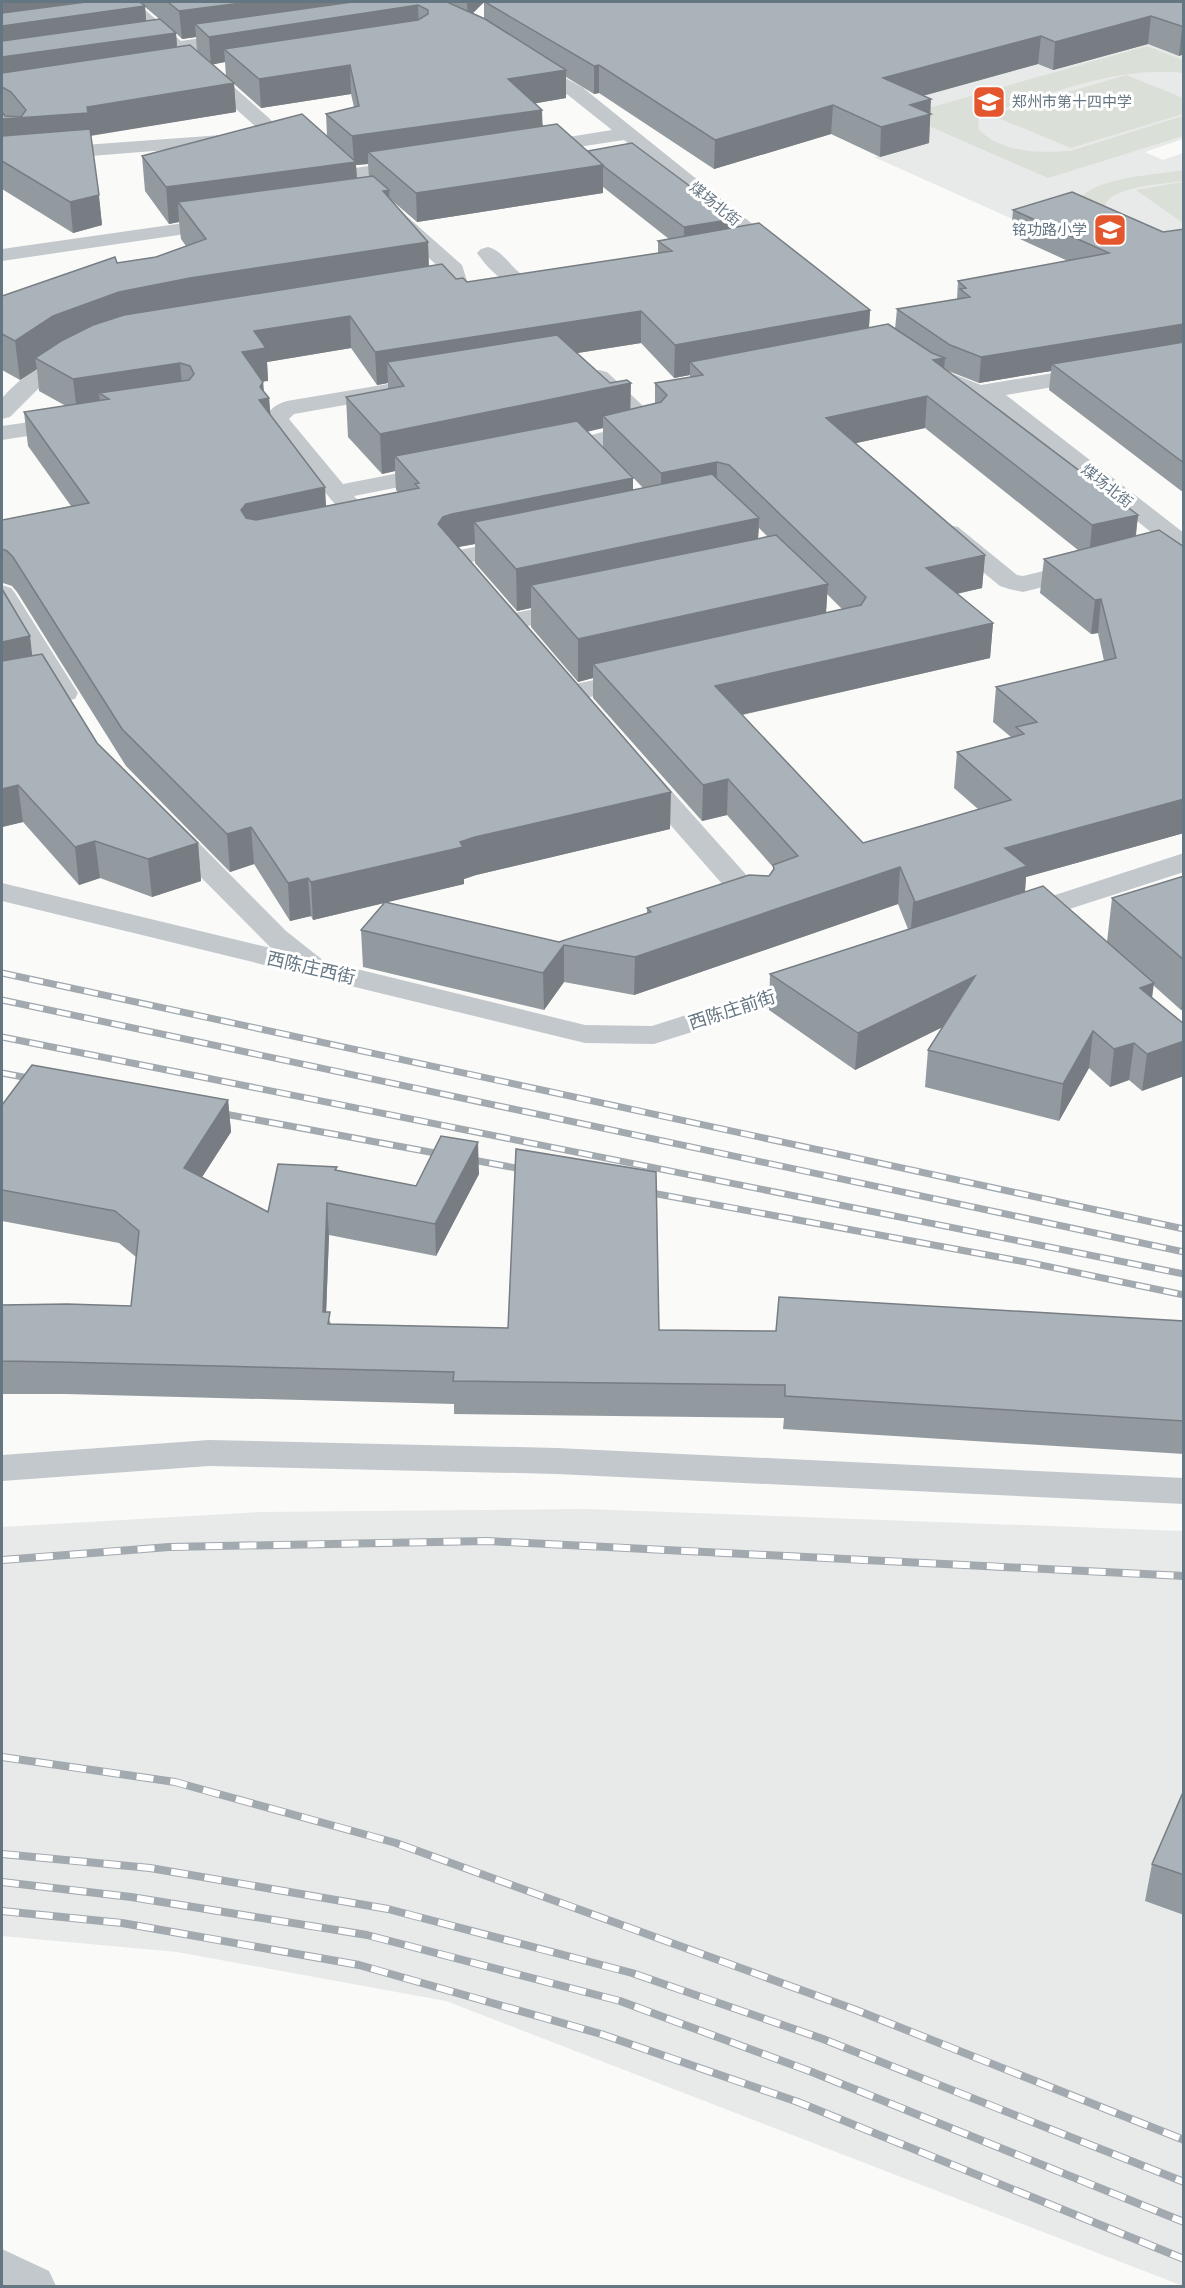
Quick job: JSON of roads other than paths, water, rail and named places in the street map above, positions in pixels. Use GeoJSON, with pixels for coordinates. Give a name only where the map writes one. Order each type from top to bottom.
{"type":"FeatureCollection","features":[{"type":"Feature","properties":{"kind":"street"},"geometry":{"type":"LineString","coordinates":[[128,11],[173,42],[264,123]]}},
{"type":"Feature","properties":{"kind":"street"},"geometry":{"type":"LineString","coordinates":[[146,41],[173,42],[257,35]]}},
{"type":"Feature","properties":{"kind":"street","name":"煤场北街"},"geometry":{"type":"LineString","coordinates":[[508,53],[575,92],[792,266]]}},
{"type":"Feature","properties":{"kind":"street"},"geometry":{"type":"LineString","coordinates":[[175,68],[231,69]]}},
{"type":"Feature","properties":{"kind":"street"},"geometry":{"type":"LineString","coordinates":[[512,151],[627,134]]}},
{"type":"Feature","properties":{"kind":"street"},"geometry":{"type":"LineString","coordinates":[[2,157],[278,138]]}},
{"type":"Feature","properties":{"kind":"street"},"geometry":{"type":"LineString","coordinates":[[332,160],[365,189]]}},
{"type":"Feature","properties":{"kind":"street"},"geometry":{"type":"LineString","coordinates":[[349,175],[430,163]]}},
{"type":"Feature","properties":{"kind":"street"},"geometry":{"type":"LineString","coordinates":[[382,203],[454,270],[457,278],[457,284],[402,293]]}},
{"type":"Feature","properties":{"kind":"street"},"geometry":{"type":"LineString","coordinates":[[2,255],[243,221]]}},
{"type":"Feature","properties":{"kind":"street"},"geometry":{"type":"LineString","coordinates":[[742,248],[765,244]]}},
{"type":"Feature","properties":{"kind":"street"},"geometry":{"type":"LineString","coordinates":[[488,253],[517,283],[528,286],[571,280]]}},
{"type":"Feature","properties":{"kind":"street"},"geometry":{"type":"LineString","coordinates":[[2,412],[14,396],[35,378],[58,364],[98,347]]}},
{"type":"Feature","properties":{"kind":"street"},"geometry":{"type":"LineString","coordinates":[[977,393],[1184,358]]}},
{"type":"Feature","properties":{"kind":"street"},"geometry":{"type":"LineString","coordinates":[[581,451],[652,428],[631,395],[582,360]]}},
{"type":"Feature","properties":{"kind":"street","name":"煤场北街"},"geometry":{"type":"LineString","coordinates":[[916,363],[939,378],[998,400],[1178,548]]}},
{"type":"Feature","properties":{"kind":"street"},"geometry":{"type":"LineString","coordinates":[[315,534],[356,523],[356,514],[277,420],[279,414],[287,408],[405,389]]}},
{"type":"Feature","properties":{"kind":"street"},"geometry":{"type":"LineString","coordinates":[[2,433],[92,419]]}},
{"type":"Feature","properties":{"kind":"street"},"geometry":{"type":"LineString","coordinates":[[337,492],[458,469]]}},
{"type":"Feature","properties":{"kind":"street"},"geometry":{"type":"LineString","coordinates":[[927,515],[1009,580],[1023,584],[1103,565]]}},
{"type":"Feature","properties":{"kind":"street"},"geometry":{"type":"LineString","coordinates":[[544,539],[454,558],[518,631],[604,602]]}},
{"type":"Feature","properties":{"kind":"street"},"geometry":{"type":"LineString","coordinates":[[2,593],[44,679],[78,715]]}},
{"type":"Feature","properties":{"kind":"street"},"geometry":{"type":"LineString","coordinates":[[572,693],[664,673]]}},
{"type":"Feature","properties":{"kind":"street"},"geometry":{"type":"LineString","coordinates":[[626,757],[756,904]]}},
{"type":"Feature","properties":{"kind":"street"},"geometry":{"type":"LineString","coordinates":[[153,813],[274,937],[320,970]]}},
{"type":"Feature","properties":{"kind":"street"},"geometry":{"type":"LineString","coordinates":[[990,926],[1184,862]]}},
{"type":"Feature","properties":{"kind":"street","name":"西陈庄西街"},"geometry":{"type":"LineString","coordinates":[[2,892],[585,1034],[621,1036]]}},
{"type":"Feature","properties":{"kind":"street"},"geometry":{"type":"LineString","coordinates":[[1045,908],[1071,931]]}},
{"type":"Feature","properties":{"kind":"street","name":"西陈庄前街"},"geometry":{"type":"LineString","coordinates":[[621,1036],[654,1035],[838,975]]}},
{"type":"Feature","properties":{"kind":"street"},"geometry":{"type":"LineString","coordinates":[[2,1468],[210,1453],[557,1461],[1184,1491]]}},
{"type":"Feature","properties":{"kind":"street"},"geometry":{"type":"LineString","coordinates":[[2,2271],[32,2286]]}},
{"type":"Feature","properties":{"kind":"railway"},"geometry":{"type":"LineString","coordinates":[[2,973],[1184,1229]]}},
{"type":"Feature","properties":{"kind":"railway"},"geometry":{"type":"LineString","coordinates":[[2,1000],[1184,1252]]}},
{"type":"Feature","properties":{"kind":"railway"},"geometry":{"type":"LineString","coordinates":[[2,1037],[1184,1274]]}},
{"type":"Feature","properties":{"kind":"railway"},"geometry":{"type":"LineString","coordinates":[[2,1073],[39,1080]]}},
{"type":"Feature","properties":{"kind":"railway"},"geometry":{"type":"LineString","coordinates":[[214,1112],[532,1171]]}},
{"type":"Feature","properties":{"kind":"railway"},"geometry":{"type":"LineString","coordinates":[[641,1191],[1031,1263],[1184,1295]]}},
{"type":"Feature","properties":{"kind":"railway"},"geometry":{"type":"LineString","coordinates":[[2,1560],[169,1547],[487,1541],[1184,1576]]}},
{"type":"Feature","properties":{"kind":"railway"},"geometry":{"type":"LineString","coordinates":[[2,1757],[175,1782],[396,1843],[856,2010],[1184,2140]]}},
{"type":"Feature","properties":{"kind":"railway"},"geometry":{"type":"LineString","coordinates":[[2,1854],[150,1868],[388,1909],[632,1973],[823,2039],[1184,2182]]}},
{"type":"Feature","properties":{"kind":"railway"},"geometry":{"type":"LineString","coordinates":[[2,1882],[131,1897],[367,1935],[620,2001],[812,2072],[1184,2222]]}},
{"type":"Feature","properties":{"kind":"railway"},"geometry":{"type":"LineString","coordinates":[[2,1911],[122,1923],[359,1965],[601,2034],[798,2102],[1184,2259]]}},
{"type":"Feature","properties":{"kind":"place","name":"郑州市第十四中学"},"geometry":{"type":"Point","coordinates":[989,102]}},
{"type":"Feature","properties":{"kind":"place","name":"铭功路小学"},"geometry":{"type":"Point","coordinates":[1110,230]}}]}
